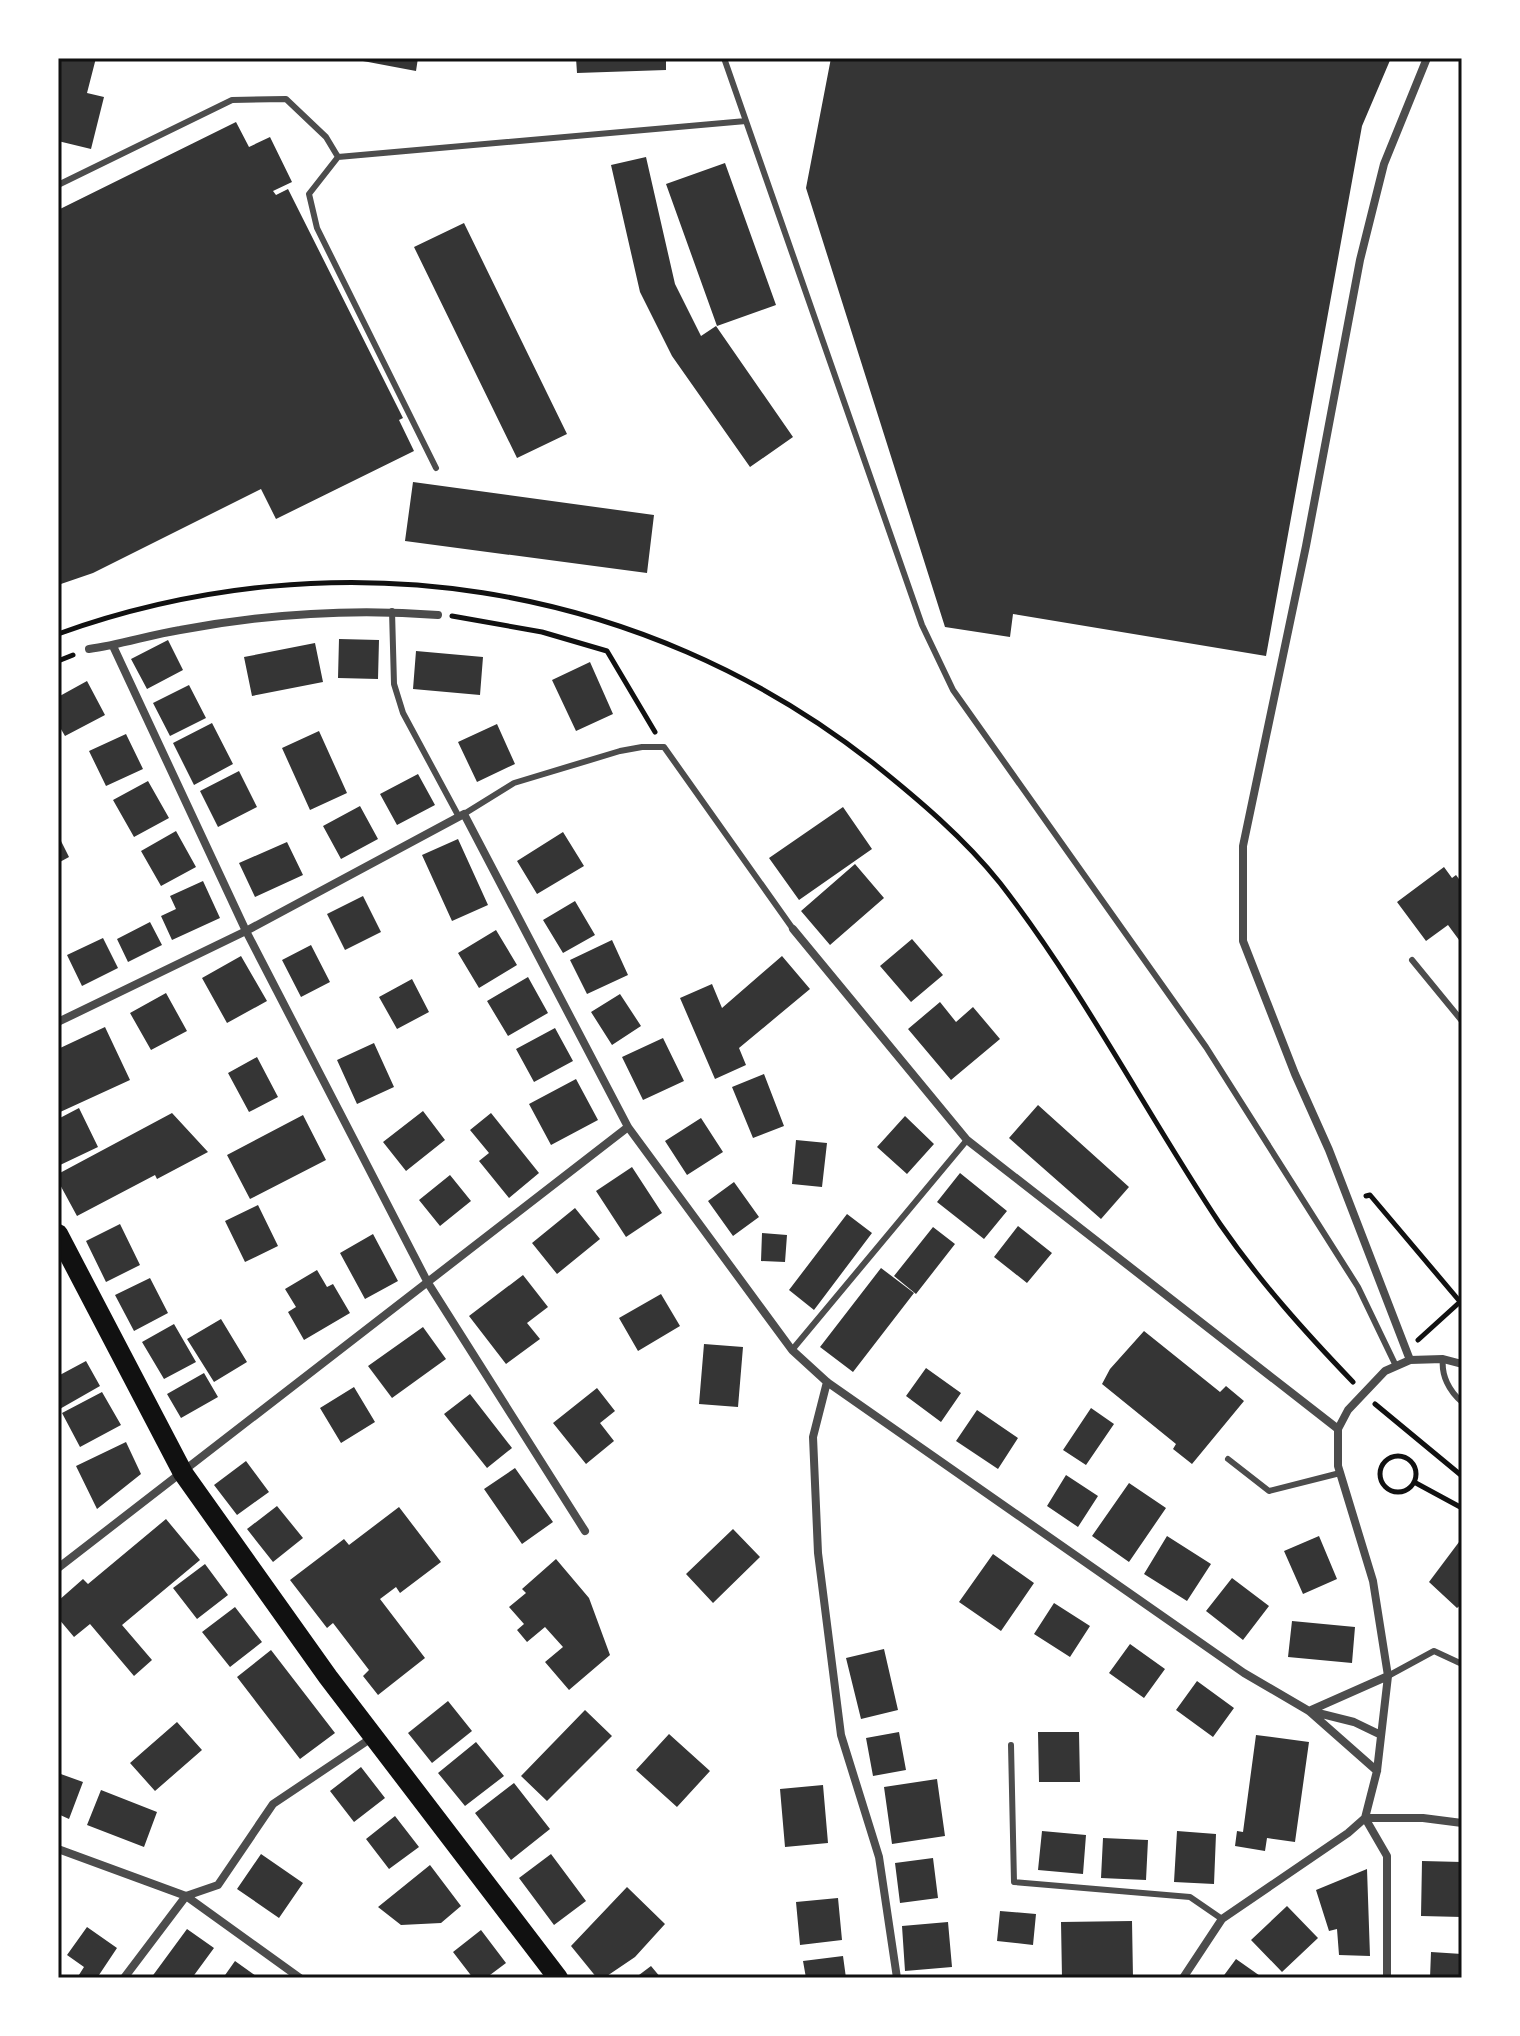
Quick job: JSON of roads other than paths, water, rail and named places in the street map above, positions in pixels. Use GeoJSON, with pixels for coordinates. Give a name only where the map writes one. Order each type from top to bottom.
{"type":"FeatureCollection","features":[{"type":"Feature","properties":{"kind":"main road"},"geometry":{"type":"LineString","coordinates":[[58,1234],[183,1473],[328,1677],[558,1978]]}},
{"type":"Feature","properties":{"kind":"street"},"geometry":{"type":"LineString","coordinates":[[1408,1355],[1349,1200],[1243,941],[1243,846],[1306,546],[1360,260],[1384,164],[1427,58]]}},
{"type":"Feature","properties":{"kind":"street"},"geometry":{"type":"LineString","coordinates":[[89,649],[178,630],[329,611],[438,615]]}},
{"type":"Feature","properties":{"kind":"street"},"geometry":{"type":"LineString","coordinates":[[113,646],[246,931],[428,1283],[585,1531]]}},
{"type":"Feature","properties":{"kind":"street"},"geometry":{"type":"LineString","coordinates":[[58,1022],[246,931],[462,816],[628,1127],[792,1350],[827,1382],[1244,1673],[1309,1711],[1377,1771]]}},
{"type":"Feature","properties":{"kind":"street"},"geometry":{"type":"LineString","coordinates":[[793,929],[967,1140],[1338,1429]]}},
{"type":"Feature","properties":{"kind":"street"},"geometry":{"type":"LineString","coordinates":[[58,1568],[628,1127]]}},
{"type":"Feature","properties":{"kind":"street"},"geometry":{"type":"LineString","coordinates":[[1183,1978],[1222,1919],[1348,1833],[1365,1818],[1377,1771],[1388,1676],[1373,1581],[1340,1473],[1338,1429],[1348,1410],[1364,1393],[1385,1371],[1408,1355],[1462,1364]]}},
{"type":"Feature","properties":{"kind":"street"},"geometry":{"type":"LineString","coordinates":[[827,1382],[813,1437],[818,1553],[841,1735],[879,1857],[897,1978]]}},
{"type":"Feature","properties":{"kind":"street"},"geometry":{"type":"LineString","coordinates":[[1309,1711],[1388,1676]]}},
{"type":"Feature","properties":{"kind":"street"},"geometry":{"type":"LineString","coordinates":[[1309,1711],[1354,1722],[1381,1735]]}},
{"type":"Feature","properties":{"kind":"street"},"geometry":{"type":"LineString","coordinates":[[124,1978],[186,1896],[218,1885],[273,1804],[374,1737]]}},
{"type":"Feature","properties":{"kind":"street"},"geometry":{"type":"LineString","coordinates":[[1365,1818],[1423,1818],[1462,1823]]}},
{"type":"Feature","properties":{"kind":"street"},"geometry":{"type":"LineString","coordinates":[[1365,1818],[1387,1856],[1387,1978]]}},
{"type":"Feature","properties":{"kind":"street"},"geometry":{"type":"LineString","coordinates":[[58,1849],[186,1896],[300,1978]]}},
{"type":"Feature","properties":{"kind":"lane"},"geometry":{"type":"LineString","coordinates":[[724,58],[922,625],[953,690],[1206,1047],[1358,1287],[1396,1366]]}},
{"type":"Feature","properties":{"kind":"lane"},"geometry":{"type":"LineString","coordinates":[[58,185],[232,100],[286,99],[326,137],[338,157]]}},
{"type":"Feature","properties":{"kind":"lane"},"geometry":{"type":"LineString","coordinates":[[436,468],[317,228],[309,194],[338,157],[746,121]]}},
{"type":"Feature","properties":{"kind":"lane"},"geometry":{"type":"LineString","coordinates":[[392,611],[394,684],[403,713],[462,816],[514,783],[620,751],[664,747],[793,929]]}},
{"type":"Feature","properties":{"kind":"lane"},"geometry":{"type":"LineString","coordinates":[[1412,960],[1462,1021]]}},
{"type":"Feature","properties":{"kind":"lane"},"geometry":{"type":"LineString","coordinates":[[792,1350],[967,1140]]}},
{"type":"Feature","properties":{"kind":"lane"},"geometry":{"type":"LineString","coordinates":[[1443,1359],[1442,1372],[1462,1402]]}},
{"type":"Feature","properties":{"kind":"lane"},"geometry":{"type":"LineString","coordinates":[[1228,1459],[1269,1491],[1340,1473]]}},
{"type":"Feature","properties":{"kind":"lane"},"geometry":{"type":"LineString","coordinates":[[1388,1676],[1434,1651],[1462,1664]]}},
{"type":"Feature","properties":{"kind":"lane"},"geometry":{"type":"LineString","coordinates":[[1011,1745],[1014,1882],[1190,1897],[1222,1919]]}}]}
